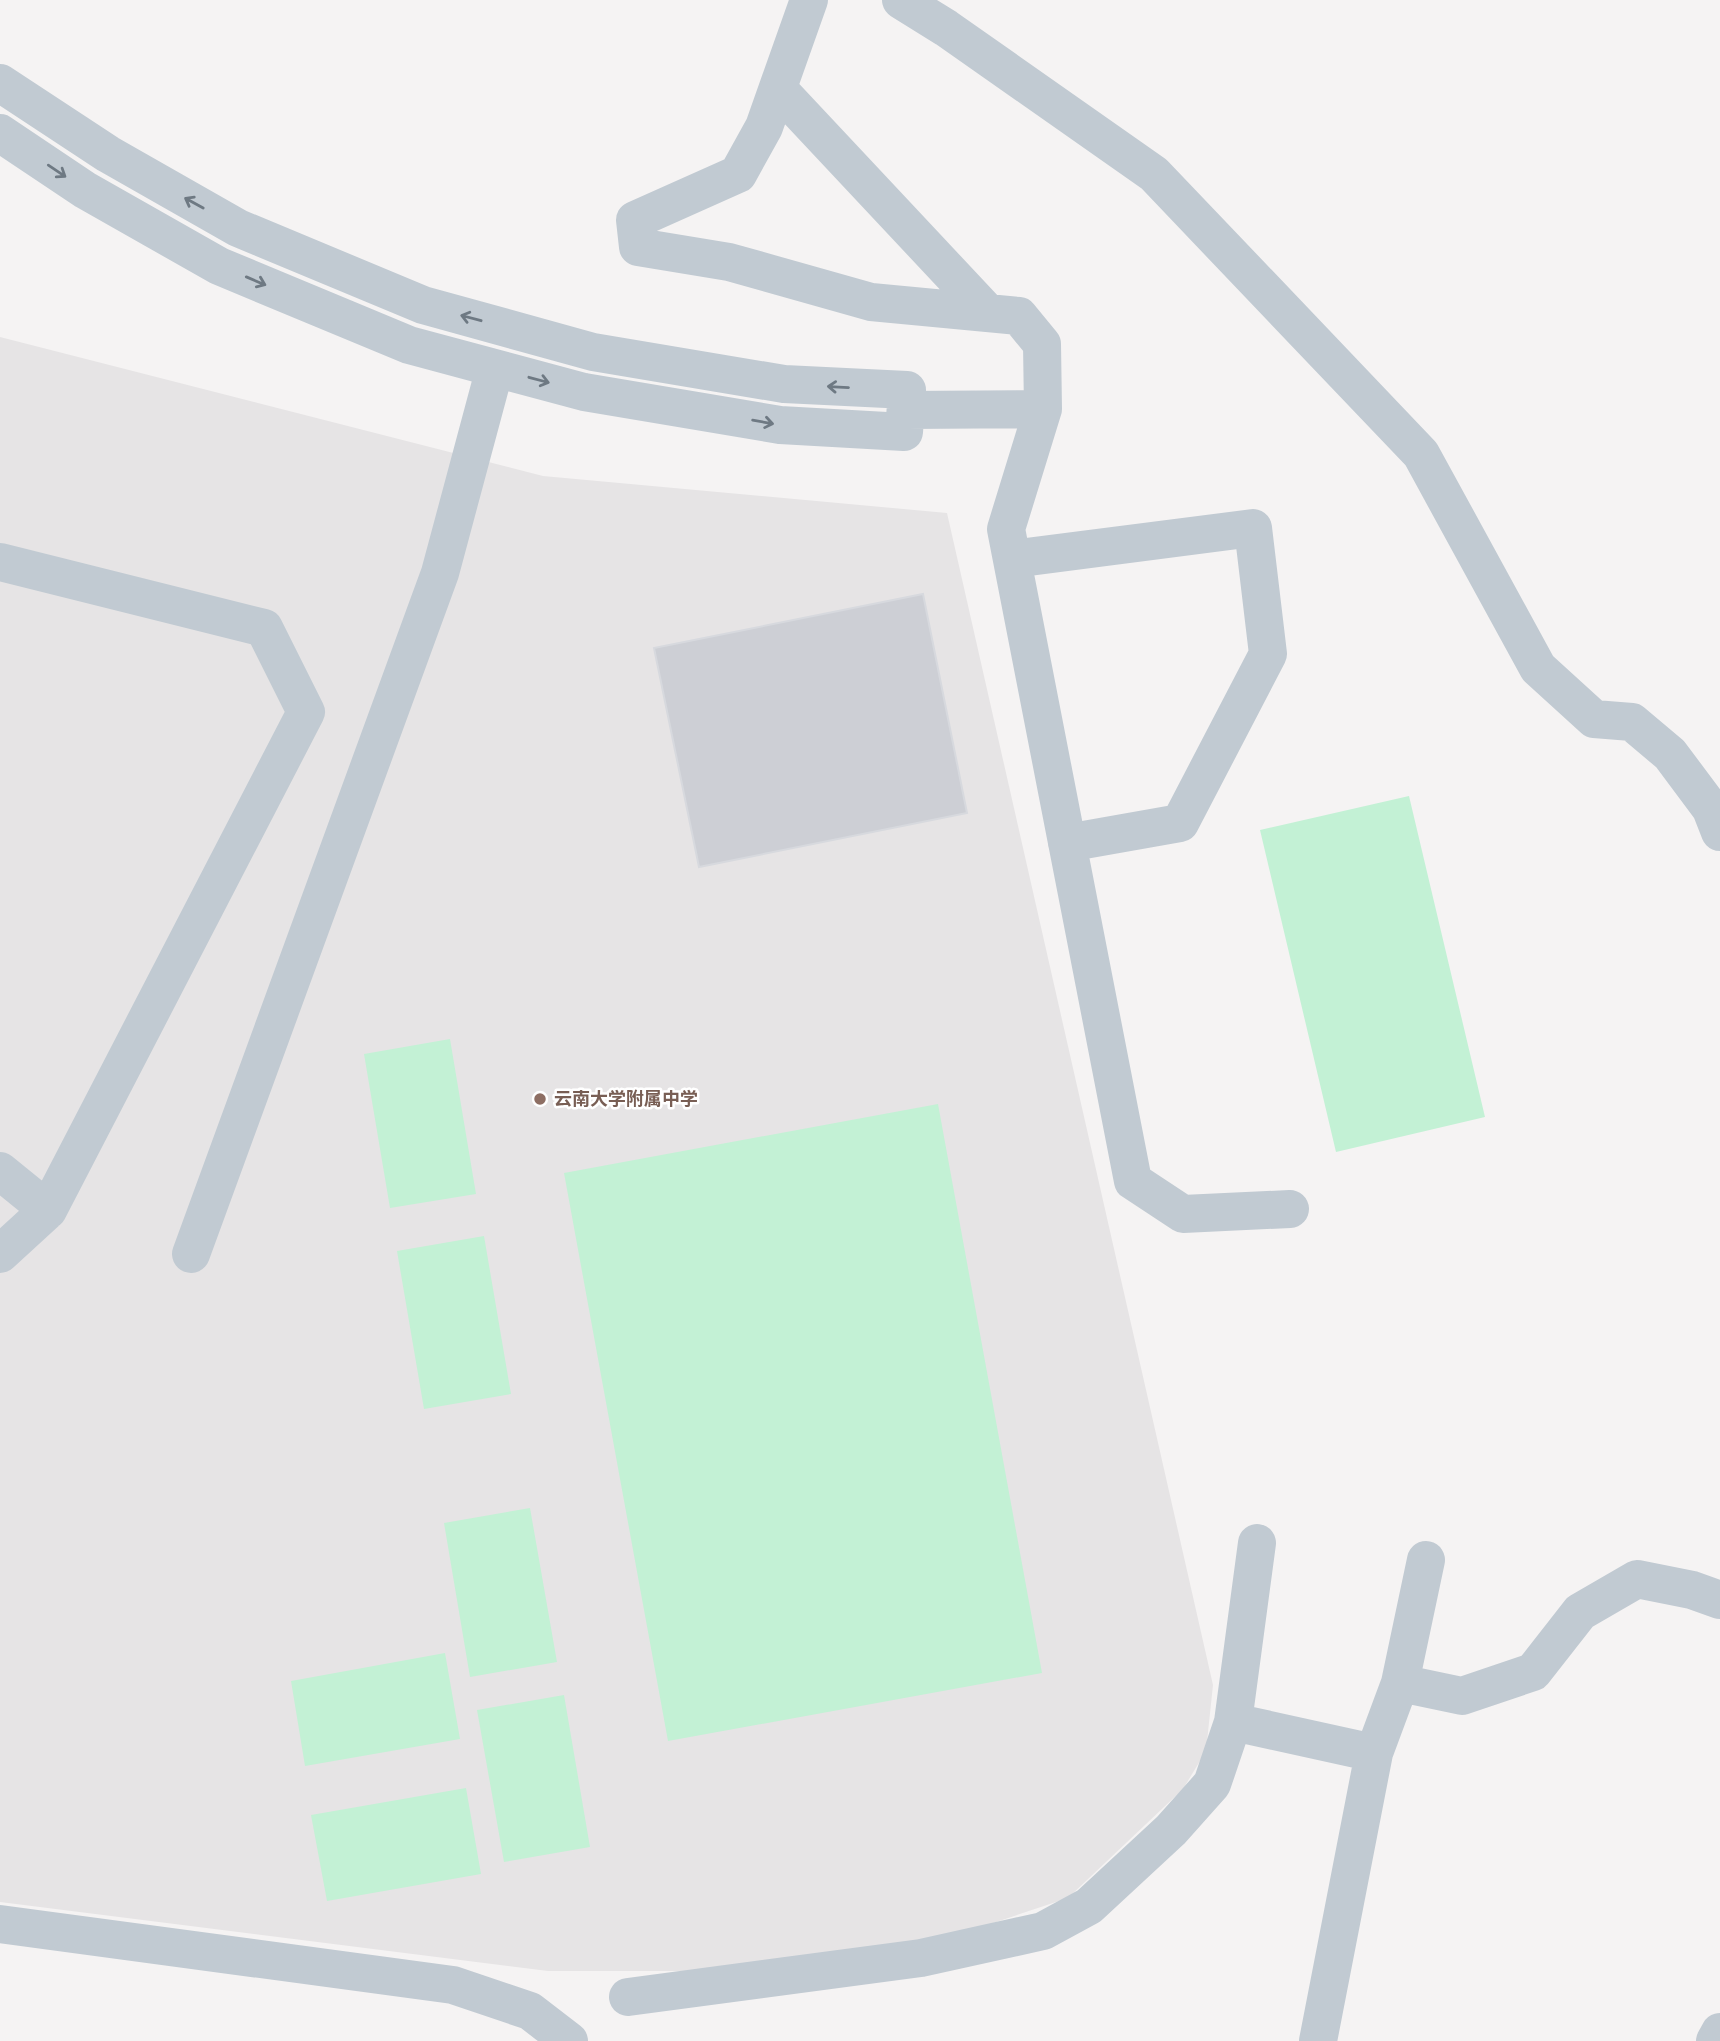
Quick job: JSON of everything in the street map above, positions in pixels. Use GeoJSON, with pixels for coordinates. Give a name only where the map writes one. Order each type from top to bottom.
{"type":"FeatureCollection","features":[{"type":"Feature","properties":{"kind":"street"},"geometry":{"type":"LineString","coordinates":[[809,0],[764,127],[738,174],[635,220],[638,247],[729,262],[871,302],[1018,316],[1042,344],[1043,409],[1006,529],[1133,1181],[1183,1213],[1290,1209]]}},
{"type":"Feature","properties":{"kind":"street"},"geometry":{"type":"LineString","coordinates":[[901,0],[946,28],[1154,174],[1421,454],[1538,668],[1594,719],[1632,722],[1670,754],[1712,809],[1720,832]]}},
{"type":"Feature","properties":{"kind":"street"},"geometry":{"type":"LineString","coordinates":[[0,83],[108,155],[238,228],[423,305],[593,352],[784,384],[906,390],[904,432],[780,425],[584,392],[409,345],[219,265],[85,190],[0,133]]}},
{"type":"Feature","properties":{"kind":"street"},"geometry":{"type":"LineString","coordinates":[[778,89],[988,313]]}},
{"type":"Feature","properties":{"kind":"street"},"geometry":{"type":"LineString","coordinates":[[191,1254],[440,573],[495,368]]}},
{"type":"Feature","properties":{"kind":"street"},"geometry":{"type":"LineString","coordinates":[[906,410],[1043,409]]}},
{"type":"Feature","properties":{"kind":"street"},"geometry":{"type":"LineString","coordinates":[[1012,559],[1253,528],[1268,654],[1180,822],[1067,843]]}},
{"type":"Feature","properties":{"kind":"street"},"geometry":{"type":"LineString","coordinates":[[0,562],[264,628],[306,712],[48,1210],[0,1254]]}},
{"type":"Feature","properties":{"kind":"street"},"geometry":{"type":"LineString","coordinates":[[0,1171],[48,1210]]}},
{"type":"Feature","properties":{"kind":"street"},"geometry":{"type":"LineString","coordinates":[[628,1997],[921,1958],[1043,1931],[1089,1906],[1171,1830],[1212,1784],[1233,1722],[1257,1543]]}},
{"type":"Feature","properties":{"kind":"street"},"geometry":{"type":"LineString","coordinates":[[1318,2041],[1374,1753],[1399,1683],[1426,1560]]}},
{"type":"Feature","properties":{"kind":"street"},"geometry":{"type":"LineString","coordinates":[[1399,1683],[1462,1696],[1533,1672],[1580,1612],[1637,1580],[1692,1590],[1720,1600]]}},
{"type":"Feature","properties":{"kind":"street"},"geometry":{"type":"LineString","coordinates":[[1233,1722],[1374,1753]]}},
{"type":"Feature","properties":{"kind":"street"},"geometry":{"type":"LineString","coordinates":[[0,1924],[453,1985],[530,2011],[569,2041]]}},
{"type":"Feature","properties":{"kind":"street"},"geometry":{"type":"LineString","coordinates":[[1716,2041],[1720,2032]]}},
{"type":"Feature","properties":{"kind":"shaded area","name":"云南大学附属中学"},"geometry":{"type":"Polygon","coordinates":[[[0,337],[543,476],[947,513],[1213,1685],[1206,1751],[1183,1789],[1068,1898],[939,1941],[687,1971],[548,1971],[0,1902],[0,337]]]}},
{"type":"Feature","properties":{"kind":"green space"},"geometry":{"type":"Polygon","coordinates":[[[1409,796],[1485,1117],[1336,1152],[1260,830],[1409,796]]]}},
{"type":"Feature","properties":{"kind":"green space"},"geometry":{"type":"Polygon","coordinates":[[[450,1039],[476,1194],[390,1208],[364,1054],[450,1039]]]}},
{"type":"Feature","properties":{"kind":"green space"},"geometry":{"type":"Polygon","coordinates":[[[938,1104],[1042,1673],[668,1741],[564,1173],[938,1104]]]}},
{"type":"Feature","properties":{"kind":"green space"},"geometry":{"type":"Polygon","coordinates":[[[484,1236],[511,1394],[424,1409],[397,1251],[484,1236]]]}},
{"type":"Feature","properties":{"kind":"green space"},"geometry":{"type":"Polygon","coordinates":[[[530,1508],[557,1662],[470,1677],[444,1523],[530,1508]]]}},
{"type":"Feature","properties":{"kind":"green space"},"geometry":{"type":"Polygon","coordinates":[[[445,1653],[460,1739],[305,1766],[291,1681],[445,1653]]]}},
{"type":"Feature","properties":{"kind":"green space"},"geometry":{"type":"Polygon","coordinates":[[[564,1695],[590,1847],[504,1862],[477,1710],[564,1695]]]}},
{"type":"Feature","properties":{"kind":"green space"},"geometry":{"type":"Polygon","coordinates":[[[466,1788],[481,1874],[327,1901],[311,1815],[466,1788]]]}},
{"type":"Feature","properties":{"kind":"building"},"geometry":{"type":"Polygon","coordinates":[[[923,594],[967,813],[699,867],[654,648],[923,594]]]}},
{"type":"Feature","properties":{"kind":"place","name":"云南大学附属中学"},"geometry":{"type":"Point","coordinates":[540,1099]}}]}
